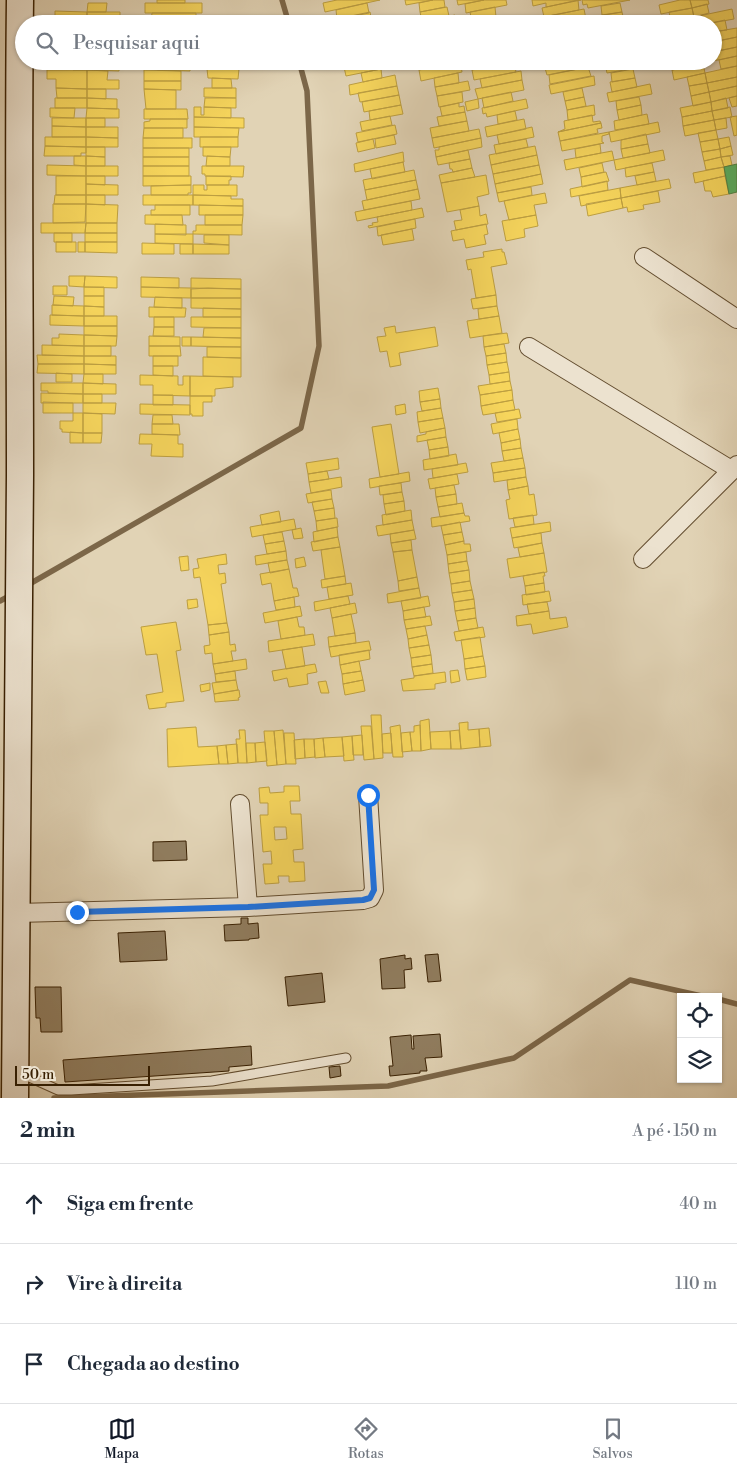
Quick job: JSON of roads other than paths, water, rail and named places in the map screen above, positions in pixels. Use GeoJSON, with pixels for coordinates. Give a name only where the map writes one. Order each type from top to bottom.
{"type":"FeatureCollection","features":[{"type":"Feature","properties":{"kind":"main road"},"geometry":{"type":"LineString","coordinates":[[20,0],[20,15]]}},
{"type":"Feature","properties":{"kind":"main road"},"geometry":{"type":"LineString","coordinates":[[15,1084],[12,1036],[17,913],[19,70]]}},
{"type":"Feature","properties":{"kind":"street"},"geometry":{"type":"LineString","coordinates":[[644,257],[737,319]]}},
{"type":"Feature","properties":{"kind":"street"},"geometry":{"type":"LineString","coordinates":[[529,347],[734,467],[643,559]]}},
{"type":"Feature","properties":{"kind":"street"},"geometry":{"type":"LineString","coordinates":[[17,913],[248,907],[370,898],[374,890],[368,795]]}},
{"type":"Feature","properties":{"kind":"street"},"geometry":{"type":"LineString","coordinates":[[240,804],[248,907]]}},
{"type":"Feature","properties":{"kind":"lane"},"geometry":{"type":"LineString","coordinates":[[15,1084],[71,1090],[212,1081],[346,1058]]}},
{"type":"Feature","properties":{"kind":"waterway"},"geometry":{"type":"LineString","coordinates":[[282,0],[286,15]]}},
{"type":"Feature","properties":{"kind":"waterway"},"geometry":{"type":"LineString","coordinates":[[26,586],[301,428],[319,346],[307,91],[301,70]]}},
{"type":"Feature","properties":{"kind":"waterway"},"geometry":{"type":"LineString","coordinates":[[0,601],[11,595]]}},
{"type":"Feature","properties":{"kind":"waterway"},"geometry":{"type":"LineString","coordinates":[[54,1098],[388,1086],[514,1058],[630,980],[688,993]]}},
{"type":"Feature","properties":{"kind":"waterway"},"geometry":{"type":"LineString","coordinates":[[722,1000],[737,1004]]}}]}
